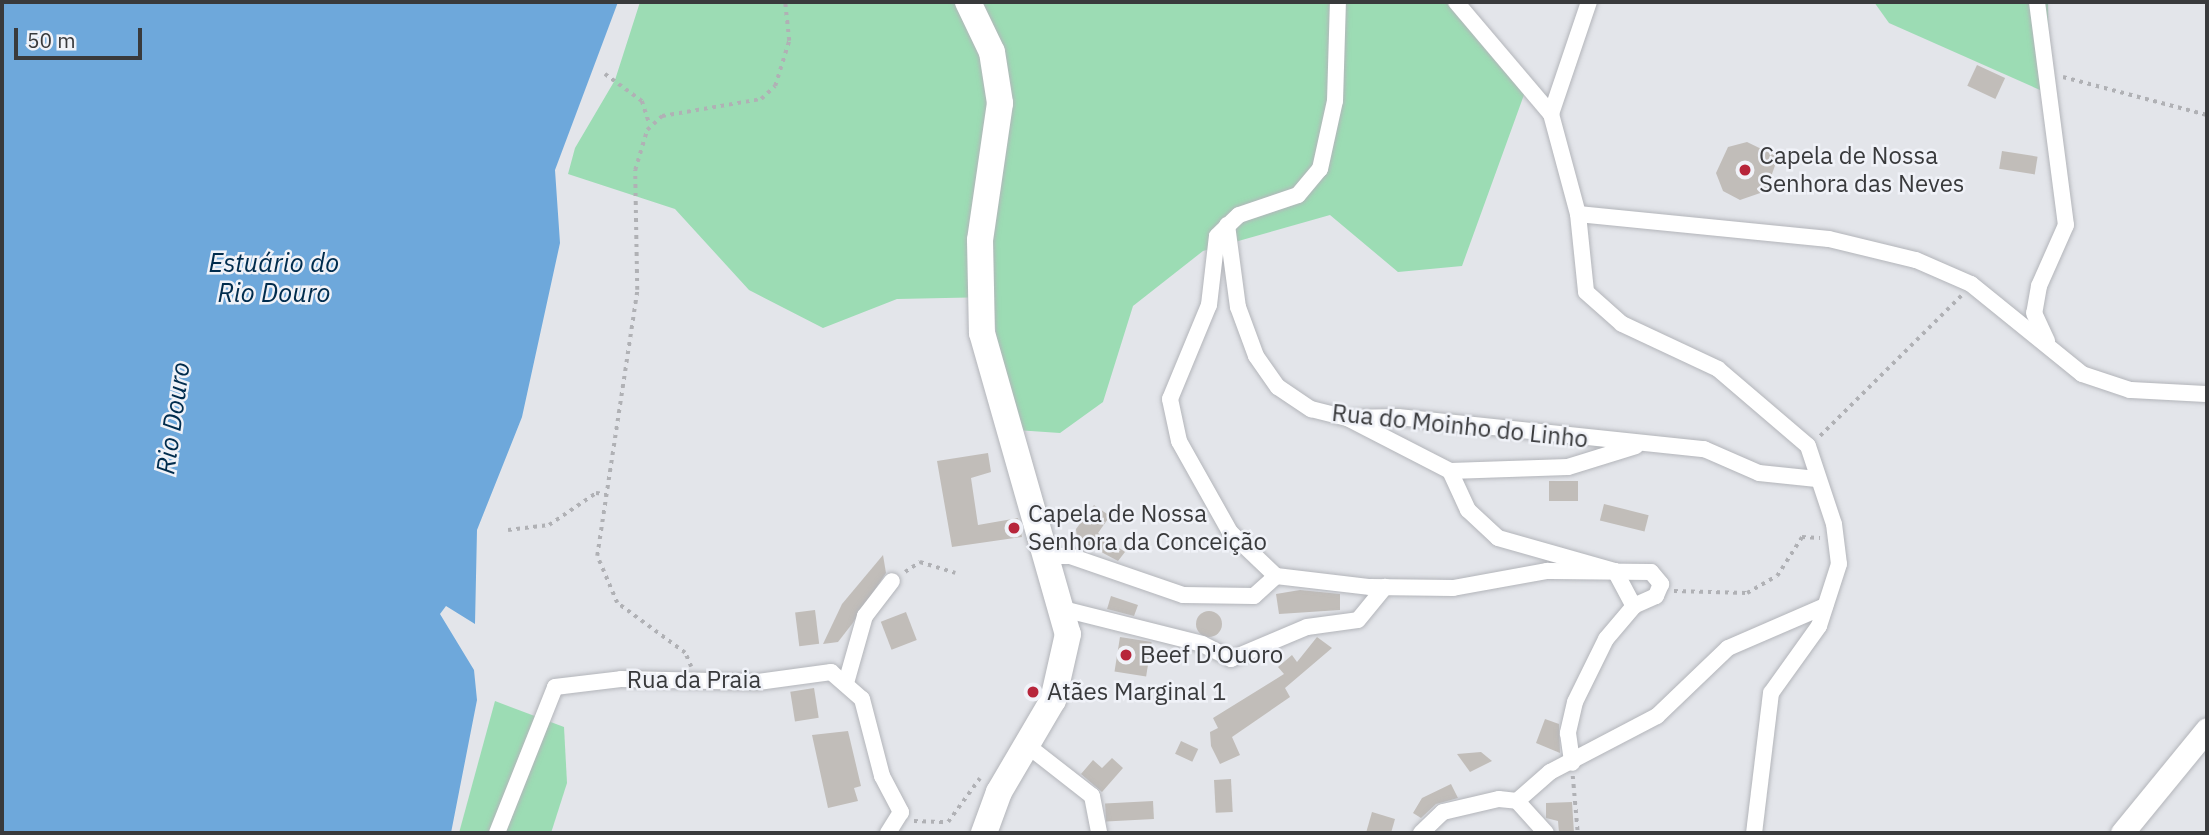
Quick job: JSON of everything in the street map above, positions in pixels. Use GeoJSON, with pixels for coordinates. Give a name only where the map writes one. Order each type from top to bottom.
{"type":"FeatureCollection","features":[{"type":"Feature","properties":{"kind":"main road"},"geometry":{"type":"LineString","coordinates":[[968,2],[992,52],[1000,103],[980,240],[982,333],[1000,408],[1049,556],[1068,634],[1062,675],[1028,746],[999,792],[984,833]]}},
{"type":"Feature","properties":{"kind":"street"},"geometry":{"type":"LineString","coordinates":[[1338,2],[1335,100],[1320,169],[1298,195],[1227,225],[1213,249],[1209,305],[1170,399],[1179,440],[1230,532],[1276,576],[1385,587],[1453,588],[1547,572],[1646,569],[1658,578],[1660,589],[1634,606],[1606,639],[1575,702],[1568,733],[1570,764]]}},
{"type":"Feature","properties":{"kind":"street"},"geometry":{"type":"LineString","coordinates":[[1456,2],[1551,114],[1578,214],[1587,292],[1602,310],[1718,369],[1808,446],[1838,553],[1825,606],[1810,641],[1771,693],[1754,833]]}},
{"type":"Feature","properties":{"kind":"street"},"geometry":{"type":"LineString","coordinates":[[1551,114],[1589,2]]}},
{"type":"Feature","properties":{"kind":"street"},"geometry":{"type":"LineString","coordinates":[[2037,2],[2066,225],[2039,286],[2034,313],[2048,344]]}},
{"type":"Feature","properties":{"kind":"street"},"geometry":{"type":"LineString","coordinates":[[1578,214],[1829,239],[1916,260],[1971,284],[2082,374],[2130,390],[2207,394]]}},
{"type":"Feature","properties":{"kind":"street","name":"Rua do Moinho do Linho"},"geometry":{"type":"LineString","coordinates":[[1227,225],[1238,307],[1256,356],[1296,401],[1348,418],[1411,418],[1640,445],[1704,449],[1759,473],[1817,479]]}},
{"type":"Feature","properties":{"kind":"street"},"geometry":{"type":"LineString","coordinates":[[1348,418],[1450,471],[1568,467],[1640,445]]}},
{"type":"Feature","properties":{"kind":"street"},"geometry":{"type":"LineString","coordinates":[[1450,471],[1468,510],[1498,538],[1615,571],[1634,606]]}},
{"type":"Feature","properties":{"kind":"street"},"geometry":{"type":"LineString","coordinates":[[1049,556],[1070,556],[1183,595],[1254,596],[1276,576]]}},
{"type":"Feature","properties":{"kind":"street"},"geometry":{"type":"LineString","coordinates":[[888,833],[901,812],[882,776],[862,699],[846,682],[864,616],[892,581]]}},
{"type":"Feature","properties":{"kind":"street"},"geometry":{"type":"LineString","coordinates":[[1063,609],[1202,644],[1231,659],[1307,627],[1358,620],[1385,587]]}},
{"type":"Feature","properties":{"kind":"street"},"geometry":{"type":"LineString","coordinates":[[1421,833],[1455,807],[1517,801],[1570,764],[1657,716],[1728,648],[1825,606]]}},
{"type":"Feature","properties":{"kind":"street","name":"Rua da Praia"},"geometry":{"type":"LineString","coordinates":[[497,833],[555,687],[693,679],[758,682],[831,672],[846,682]]}},
{"type":"Feature","properties":{"kind":"street"},"geometry":{"type":"LineString","coordinates":[[2122,833],[2207,729]]}},
{"type":"Feature","properties":{"kind":"street"},"geometry":{"type":"LineString","coordinates":[[1028,746],[1092,796],[1099,833]]}},
{"type":"Feature","properties":{"kind":"street"},"geometry":{"type":"LineString","coordinates":[[1517,801],[1546,833]]}},
{"type":"Feature","properties":{"kind":"path"},"geometry":{"type":"LineString","coordinates":[[649,127],[673,112],[768,94],[781,75],[789,41],[785,2]]}},
{"type":"Feature","properties":{"kind":"path"},"geometry":{"type":"LineString","coordinates":[[605,74],[642,101],[649,127],[635,170],[637,290],[597,556],[606,585],[628,612],[685,653],[693,679]]}},
{"type":"Feature","properties":{"kind":"path"},"geometry":{"type":"LineString","coordinates":[[2047,77],[2207,115]]}},
{"type":"Feature","properties":{"kind":"path"},"geometry":{"type":"LineString","coordinates":[[1808,446],[1971,284]]}},
{"type":"Feature","properties":{"kind":"path"},"geometry":{"type":"LineString","coordinates":[[508,530],[549,525],[596,493],[605,494]]}},
{"type":"Feature","properties":{"kind":"path"},"geometry":{"type":"LineString","coordinates":[[1660,589],[1747,593],[1777,576],[1802,537],[1822,539],[1838,553]]}},
{"type":"Feature","properties":{"kind":"path"},"geometry":{"type":"LineString","coordinates":[[892,581],[920,562],[955,573]]}},
{"type":"Feature","properties":{"kind":"path"},"geometry":{"type":"LineString","coordinates":[[1570,764],[1577,833]]}},
{"type":"Feature","properties":{"kind":"path"},"geometry":{"type":"LineString","coordinates":[[901,812],[916,823],[939,825],[955,816],[975,784]]}},
{"type":"Feature","properties":{"kind":"green space"},"geometry":{"type":"Polygon","coordinates":[[[640,2],[1452,2],[1525,92],[1462,266],[1398,272],[1330,215],[1203,251],[1133,306],[1103,402],[1060,433],[1003,429],[993,297],[897,299],[823,328],[749,290],[675,209],[568,174],[575,148],[615,80],[640,2]]]}},
{"type":"Feature","properties":{"kind":"green space"},"geometry":{"type":"Polygon","coordinates":[[[1874,2],[2048,2],[2049,94],[1889,23],[1874,2]]]}},
{"type":"Feature","properties":{"kind":"green space"},"geometry":{"type":"Polygon","coordinates":[[[495,701],[564,727],[567,783],[551,833],[459,833],[495,701]]]}},
{"type":"Feature","properties":{"kind":"water","name":"Estuário do Rio Douro"},"geometry":{"type":"Polygon","coordinates":[[[2,2],[618,2],[555,170],[560,243],[522,417],[477,530],[475,624],[446,606],[440,614],[474,670],[477,700],[451,833],[2,833],[2,2]]]}},
{"type":"Feature","properties":{"kind":"building"},"geometry":{"type":"Polygon","coordinates":[[[1977,65],[2005,78],[1995,99],[1967,86],[1977,65]]]}},
{"type":"Feature","properties":{"kind":"building","name":"Capela de Nossa Senhora das Neves"},"geometry":{"type":"Polygon","coordinates":[[[1747,142],[1778,157],[1766,191],[1740,200],[1723,191],[1716,173],[1728,147],[1747,142]]]}},
{"type":"Feature","properties":{"kind":"building"},"geometry":{"type":"Polygon","coordinates":[[[2002,151],[2038,157],[2035,174],[1999,169],[2002,151]]]}},
{"type":"Feature","properties":{"kind":"building"},"geometry":{"type":"Polygon","coordinates":[[[988,453],[991,472],[971,478],[978,525],[1018,518],[1022,537],[952,547],[937,461],[988,453]]]}},
{"type":"Feature","properties":{"kind":"building"},"geometry":{"type":"Polygon","coordinates":[[[1549,481],[1578,481],[1578,501],[1549,501],[1549,481]]]}},
{"type":"Feature","properties":{"kind":"building"},"geometry":{"type":"Polygon","coordinates":[[[1604,504],[1649,515],[1645,532],[1600,520],[1604,504]]]}},
{"type":"Feature","properties":{"kind":"building"},"geometry":{"type":"Polygon","coordinates":[[[1094,505],[1110,516],[1098,533],[1125,552],[1118,561],[1077,539],[1076,529],[1094,505]]]}},
{"type":"Feature","properties":{"kind":"building"},"geometry":{"type":"Polygon","coordinates":[[[883,555],[886,573],[852,624],[838,642],[823,644],[842,604],[883,555]]]}},
{"type":"Feature","properties":{"kind":"building"},"geometry":{"type":"Polygon","coordinates":[[[1300,590],[1340,594],[1340,610],[1279,614],[1276,594],[1300,590]]]}},
{"type":"Feature","properties":{"kind":"building"},"geometry":{"type":"Polygon","coordinates":[[[1111,596],[1138,605],[1134,616],[1107,609],[1111,596]]]}},
{"type":"Feature","properties":{"kind":"building"},"geometry":{"type":"Polygon","coordinates":[[[815,610],[819,644],[799,646],[795,612],[815,610]]]}},
{"type":"Feature","properties":{"kind":"building"},"geometry":{"type":"Polygon","coordinates":[[[1209,611],[1218,615],[1222,624],[1218,633],[1209,637],[1200,633],[1196,624],[1200,615],[1209,611]]]}},
{"type":"Feature","properties":{"kind":"building"},"geometry":{"type":"Polygon","coordinates":[[[906,612],[917,640],[892,650],[881,622],[906,612]]]}},
{"type":"Feature","properties":{"kind":"building"},"geometry":{"type":"Polygon","coordinates":[[[1120,637],[1152,642],[1146,677],[1115,672],[1120,637]]]}},
{"type":"Feature","properties":{"kind":"building"},"geometry":{"type":"Polygon","coordinates":[[[1317,637],[1332,648],[1285,688],[1290,697],[1232,737],[1240,755],[1220,764],[1211,746],[1210,732],[1218,728],[1213,718],[1284,674],[1278,667],[1292,655],[1297,662],[1317,637]]]}},
{"type":"Feature","properties":{"kind":"building"},"geometry":{"type":"Polygon","coordinates":[[[814,688],[819,718],[795,721],[790,692],[814,688]]]}},
{"type":"Feature","properties":{"kind":"building"},"geometry":{"type":"Polygon","coordinates":[[[1545,719],[1559,724],[1560,753],[1536,743],[1545,719]]]}},
{"type":"Feature","properties":{"kind":"building"},"geometry":{"type":"Polygon","coordinates":[[[848,731],[861,786],[854,788],[858,801],[828,808],[812,735],[848,731]]]}},
{"type":"Feature","properties":{"kind":"building"},"geometry":{"type":"Polygon","coordinates":[[[1181,741],[1198,749],[1192,762],[1175,754],[1181,741]]]}},
{"type":"Feature","properties":{"kind":"building"},"geometry":{"type":"Polygon","coordinates":[[[1481,752],[1492,761],[1470,772],[1457,754],[1481,752]]]}},
{"type":"Feature","properties":{"kind":"building"},"geometry":{"type":"Polygon","coordinates":[[[1112,758],[1123,768],[1102,792],[1081,774],[1093,760],[1102,768],[1112,758]]]}},
{"type":"Feature","properties":{"kind":"building"},"geometry":{"type":"Polygon","coordinates":[[[1231,779],[1233,812],[1216,813],[1214,780],[1231,779]]]}},
{"type":"Feature","properties":{"kind":"building"},"geometry":{"type":"Polygon","coordinates":[[[1451,784],[1458,798],[1436,804],[1421,818],[1413,813],[1422,798],[1451,784]]]}},
{"type":"Feature","properties":{"kind":"building"},"geometry":{"type":"Polygon","coordinates":[[[1153,801],[1154,819],[1106,821],[1105,804],[1153,801]]]}},
{"type":"Feature","properties":{"kind":"building"},"geometry":{"type":"Polygon","coordinates":[[[1572,802],[1574,833],[1559,833],[1558,821],[1546,818],[1546,803],[1572,802]]]}},
{"type":"Feature","properties":{"kind":"building"},"geometry":{"type":"Polygon","coordinates":[[[1372,812],[1395,819],[1391,833],[1366,833],[1372,812]]]}},
{"type":"Feature","properties":{"kind":"place","name":"Capela de Nossa Senhora das Neves"},"geometry":{"type":"Point","coordinates":[1745,170]}},
{"type":"Feature","properties":{"kind":"place","name":"Capela de Nossa Senhora da Conceição"},"geometry":{"type":"Point","coordinates":[1014,528]}},
{"type":"Feature","properties":{"kind":"place","name":"Beef D'Ouoro"},"geometry":{"type":"Point","coordinates":[1126,655]}},
{"type":"Feature","properties":{"kind":"place","name":"Atães Marginal 1"},"geometry":{"type":"Point","coordinates":[1033,692]}},
{"type":"Feature","properties":{"kind":"water label","name":"Rio Douro"},"geometry":{"type":"Point","coordinates":[173,418]}}]}
